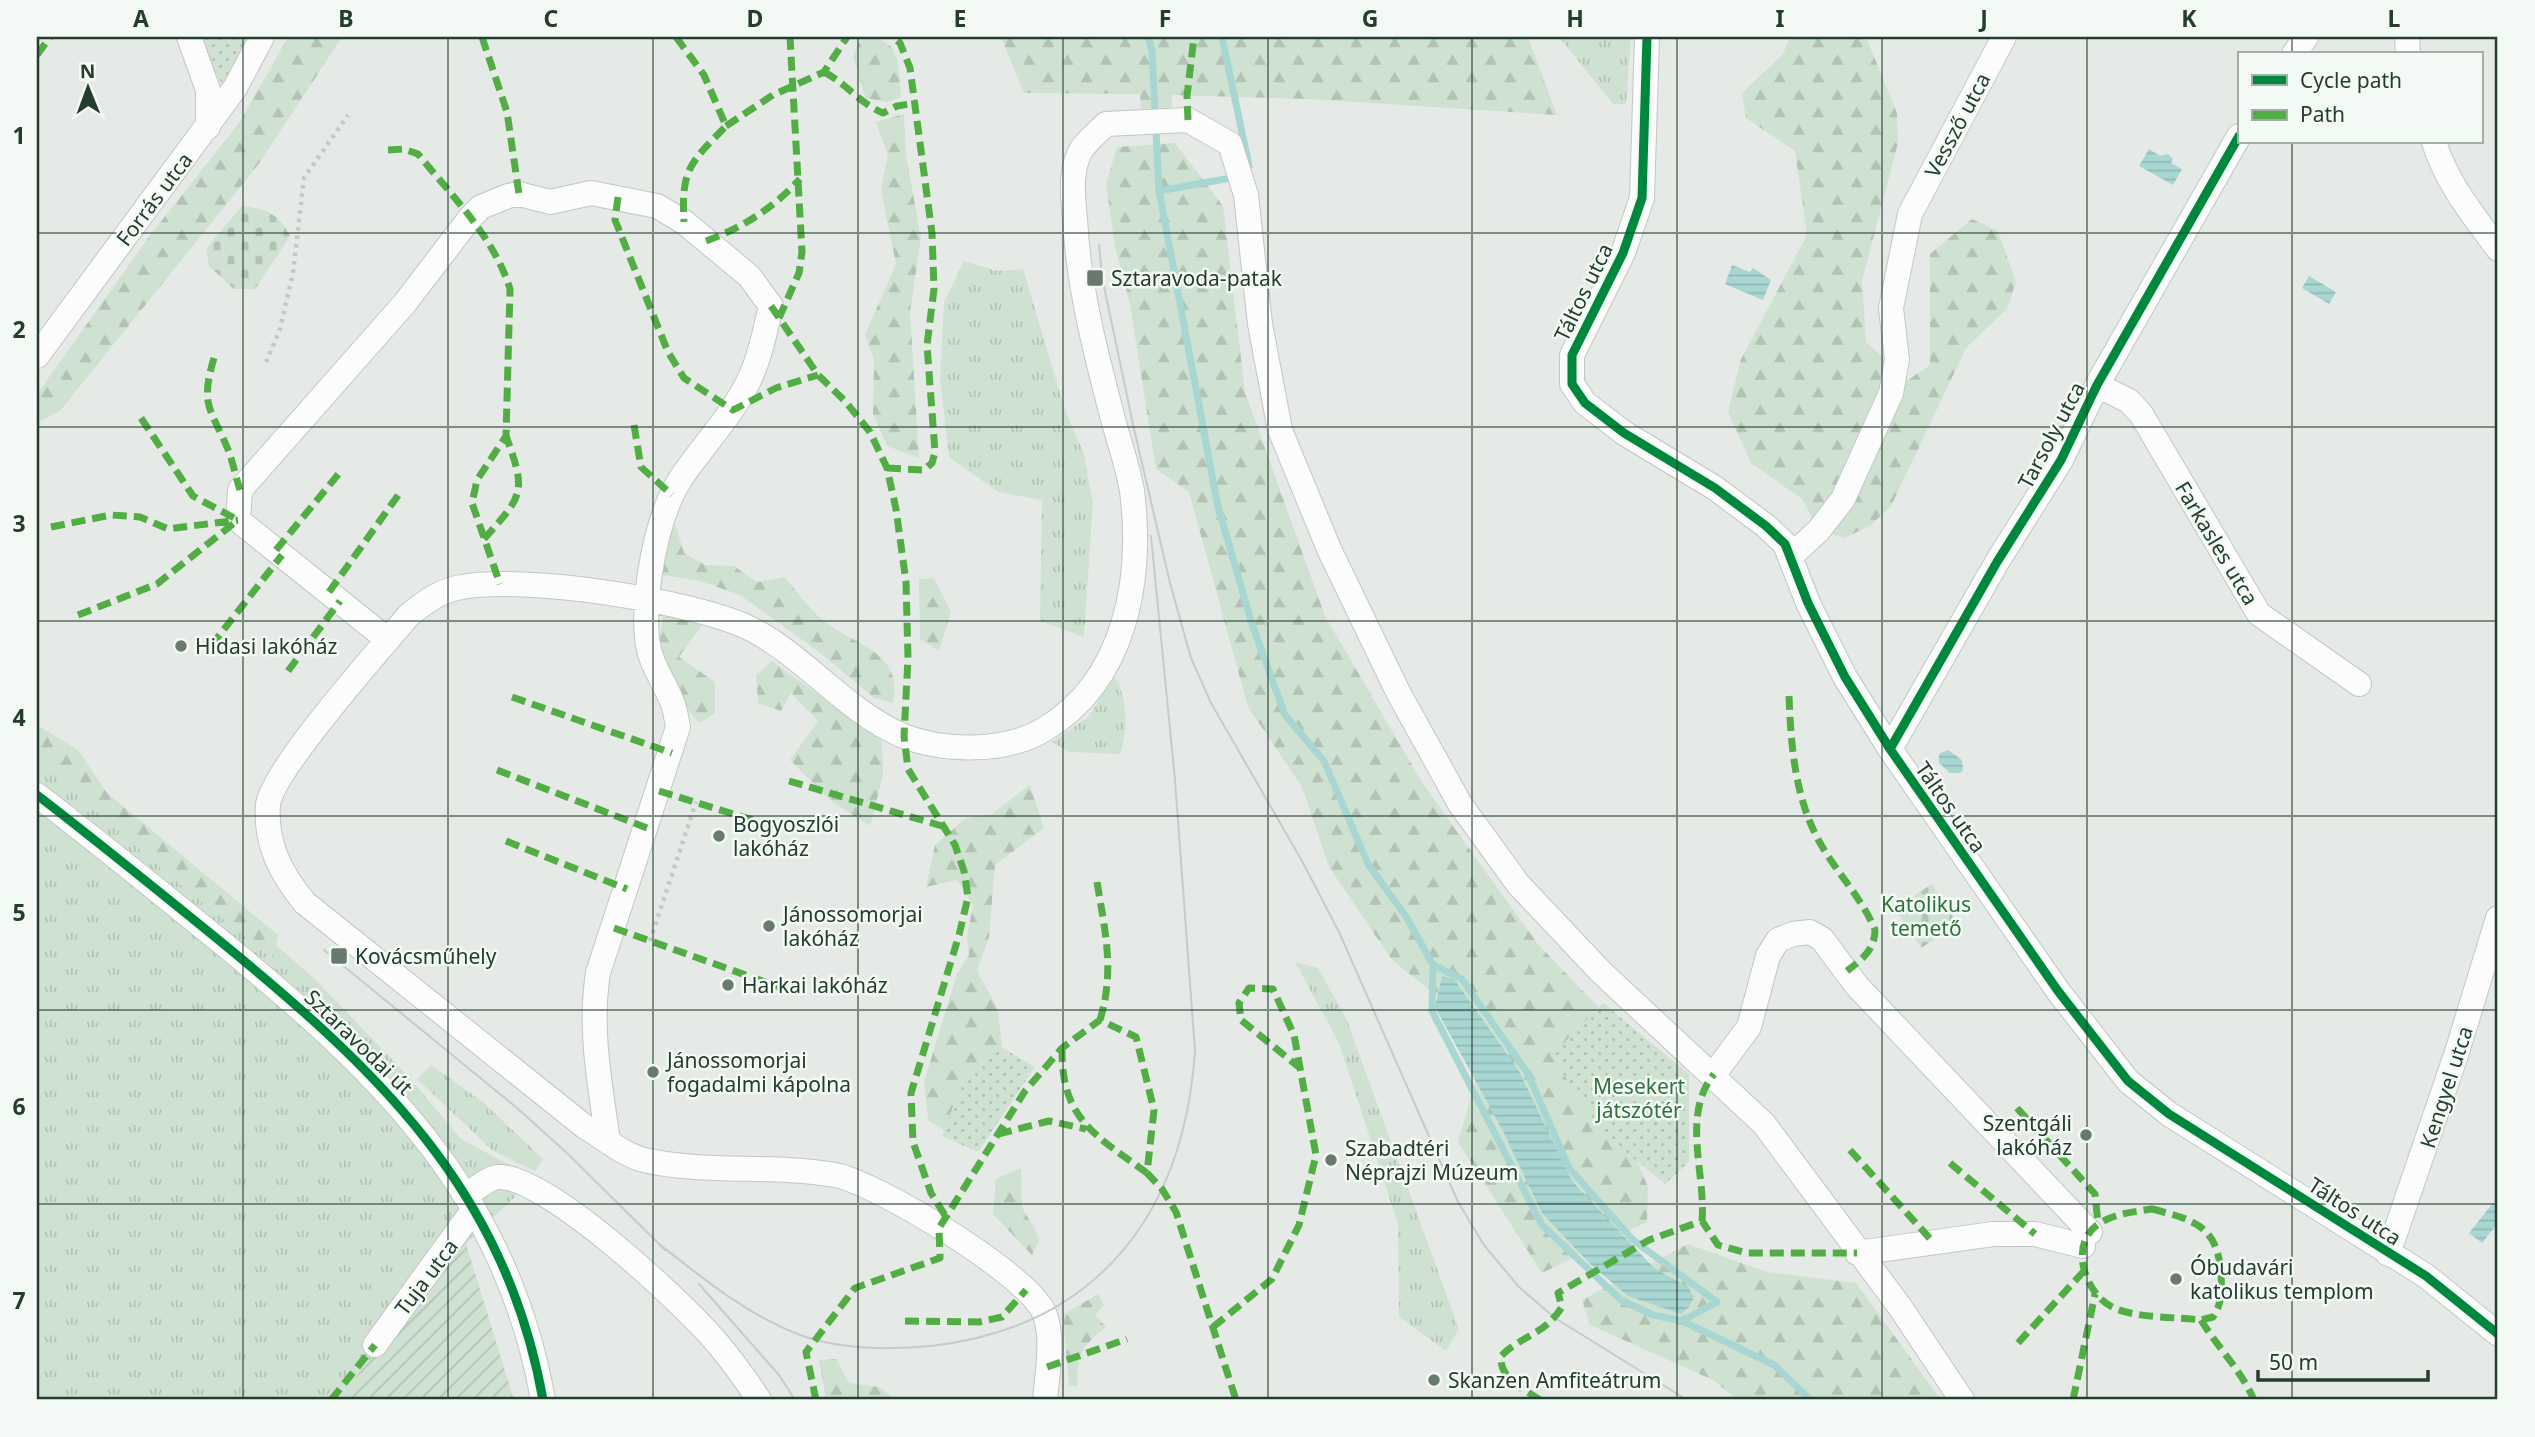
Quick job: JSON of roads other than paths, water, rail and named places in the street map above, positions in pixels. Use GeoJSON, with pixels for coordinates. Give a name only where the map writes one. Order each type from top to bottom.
{"type":"FeatureCollection","features":[{"type":"Feature","properties":{"kind":"street"},"geometry":{"type":"LineString","coordinates":[[189,37],[208,90],[208,127]]}},
{"type":"Feature","properties":{"kind":"street","name":"Forrás utca"},"geometry":{"type":"LineString","coordinates":[[37,356],[208,127],[249,66],[262,37]]}},
{"type":"Feature","properties":{"kind":"street","name":"Táltos utca"},"geometry":{"type":"LineString","coordinates":[[1647,37],[1642,198],[1623,253],[1572,355],[1572,384],[1585,403],[1624,433],[1715,488],[1766,526],[1785,544],[1808,603],[1845,677],[1890,749],[2058,991],[2128,1082],[2169,1114],[2426,1276],[2498,1334]]}},
{"type":"Feature","properties":{"kind":"street","name":"Vessző utca"},"geometry":{"type":"LineString","coordinates":[[1790,558],[1819,530],[1843,499],[1891,393],[1897,360],[1891,309],[1910,214],[2004,37]]}},
{"type":"Feature","properties":{"kind":"street"},"geometry":{"type":"LineString","coordinates":[[2295,52],[2306,37]]}},
{"type":"Feature","properties":{"kind":"street"},"geometry":{"type":"LineString","coordinates":[[1045,1400],[1049,1346],[1045,1314],[1035,1299],[993,1262],[879,1191],[839,1175],[771,1167],[690,1166],[642,1159],[584,1126],[305,902],[283,876],[270,840],[268,802],[284,768],[409,615],[429,598],[460,587],[500,584],[648,600],[706,611],[754,630],[871,719],[904,736],[951,746],[1003,745],[1034,736],[1063,719],[1096,685],[1119,645],[1128,610],[1133,558],[1132,489],[1079,277],[1072,175],[1080,151],[1106,124],[1188,120],[1230,144],[1246,195],[1260,324],[1280,430],[1329,549],[1398,692],[1460,804],[1518,884],[1601,972],[1714,1074],[1764,1124],[1812,1185],[1962,1400]]}},
{"type":"Feature","properties":{"kind":"street","name":"Tarsoly utca"},"geometry":{"type":"LineString","coordinates":[[1890,749],[1997,562],[2061,460],[2097,385],[2238,138]]}},
{"type":"Feature","properties":{"kind":"street"},"geometry":{"type":"LineString","coordinates":[[2435,144],[2442,166],[2457,192],[2498,249]]}},
{"type":"Feature","properties":{"kind":"street"},"geometry":{"type":"LineString","coordinates":[[388,640],[238,520],[240,490],[405,303],[470,218],[481,207],[519,194],[550,202],[591,194],[657,206],[684,222],[749,276],[771,306],[751,377],[733,410],[681,479],[666,506],[648,600],[647,638],[654,668],[671,699],[678,727],[598,973],[593,1004],[593,1036],[608,1141]]}},
{"type":"Feature","properties":{"kind":"street","name":"Farkasles utca"},"geometry":{"type":"LineString","coordinates":[[2097,385],[2129,401],[2141,414],[2259,614],[2359,684]]}},
{"type":"Feature","properties":{"kind":"street","name":"Sztaravodai út"},"geometry":{"type":"LineString","coordinates":[[37,795],[264,977],[379,1082],[423,1133],[470,1202],[512,1292],[530,1344],[543,1400]]}},
{"type":"Feature","properties":{"kind":"street","name":"Kengyel utca"},"geometry":{"type":"LineString","coordinates":[[2388,1254],[2440,1103],[2498,918]]}},
{"type":"Feature","properties":{"kind":"street"},"geometry":{"type":"LineString","coordinates":[[1714,1074],[1749,1027],[1765,966],[1778,940],[1793,934],[1810,932],[1822,939],[1857,986],[2086,1239],[2035,1234],[1993,1234],[1857,1253]]}},
{"type":"Feature","properties":{"kind":"street"},"geometry":{"type":"LineString","coordinates":[[470,1202],[496,1177],[518,1180],[546,1193],[652,1278],[716,1342],[759,1400]]}},
{"type":"Feature","properties":{"kind":"street","name":"Tuja utca"},"geometry":{"type":"LineString","coordinates":[[375,1345],[470,1202]]}},
{"type":"Feature","properties":{"kind":"water"},"geometry":{"type":"Polygon","coordinates":[[[2149,149],[2160,156],[2168,154],[2173,159],[2171,163],[2182,169],[2173,185],[2139,166],[2149,149]]]}},
{"type":"Feature","properties":{"kind":"water"},"geometry":{"type":"Polygon","coordinates":[[[1732,265],[1750,272],[1753,268],[1771,280],[1763,300],[1725,284],[1732,265]]]}},
{"type":"Feature","properties":{"kind":"water"},"geometry":{"type":"Polygon","coordinates":[[[2309,276],[2336,292],[2329,304],[2302,288],[2309,276]]]}},
{"type":"Feature","properties":{"kind":"water"},"geometry":{"type":"Polygon","coordinates":[[[1948,750],[1962,760],[1963,770],[1960,773],[1950,773],[1939,763],[1939,754],[1948,750]]]}},
{"type":"Feature","properties":{"kind":"water"},"geometry":{"type":"Polygon","coordinates":[[[1442,976],[1454,979],[1519,1071],[1572,1181],[1654,1268],[1688,1287],[1694,1297],[1689,1307],[1681,1314],[1628,1296],[1589,1263],[1542,1213],[1503,1131],[1435,1007],[1442,976]]]}},
{"type":"Feature","properties":{"kind":"water"},"geometry":{"type":"Polygon","coordinates":[[[2493,1203],[2498,1207],[2498,1223],[2482,1243],[2469,1233],[2493,1203]]]}},
{"type":"Feature","properties":{"kind":"waterway","name":"Sztaravoda-patak"},"geometry":{"type":"LineString","coordinates":[[1148,37],[1152,51],[1159,191],[1218,507],[1252,624],[1285,715],[1324,761],[1368,864],[1407,918],[1433,965],[1462,979],[1528,1074],[1569,1168],[1633,1240],[1717,1302],[1682,1321],[1774,1365],[1811,1400]]}},
{"type":"Feature","properties":{"kind":"waterway"},"geometry":{"type":"LineString","coordinates":[[1222,37],[1249,166]]}},
{"type":"Feature","properties":{"kind":"waterway"},"geometry":{"type":"LineString","coordinates":[[1159,191],[1225,179]]}},
{"type":"Feature","properties":{"kind":"waterway"},"geometry":{"type":"LineString","coordinates":[[1433,965],[1432,1011],[1542,1225],[1621,1300],[1653,1315],[1682,1321]]}},
{"type":"Feature","properties":{"kind":"tram line"},"geometry":{"type":"LineString","coordinates":[[1099,245],[1102,277],[1134,429],[1170,583],[1191,658],[1211,703],[1302,861],[1339,932],[1458,1202],[1484,1245],[1519,1287],[1555,1318],[1687,1400]]}},
{"type":"Feature","properties":{"kind":"tram line"},"geometry":{"type":"LineString","coordinates":[[658,1243],[743,1306],[800,1335],[848,1346],[931,1346],[990,1335],[1041,1315],[1085,1287],[1122,1252],[1151,1211],[1173,1163],[1187,1109],[1195,1051],[1175,780],[1151,536]]}},
{"type":"Feature","properties":{"kind":"tram line"},"geometry":{"type":"LineString","coordinates":[[324,950],[517,1108],[567,1153],[665,1250]]}},
{"type":"Feature","properties":{"kind":"tram line"},"geometry":{"type":"LineString","coordinates":[[699,1284],[779,1375],[795,1400]]}},
{"type":"Feature","properties":{"kind":"place","name":"Sztaravoda-patak"},"geometry":{"type":"Point","coordinates":[1095,278]}},
{"type":"Feature","properties":{"kind":"place","name":"Hidasi lakóház"},"geometry":{"type":"Point","coordinates":[181,646]}},
{"type":"Feature","properties":{"kind":"place","name":"Bogyoszlói lakóház"},"geometry":{"type":"Point","coordinates":[719,836]}},
{"type":"Feature","properties":{"kind":"place","name":"Jánossomorjai lakóház"},"geometry":{"type":"Point","coordinates":[769,926]}},
{"type":"Feature","properties":{"kind":"place","name":"Kovácsműhely"},"geometry":{"type":"Point","coordinates":[339,956]}},
{"type":"Feature","properties":{"kind":"place","name":"Harkai lakóház"},"geometry":{"type":"Point","coordinates":[728,985]}},
{"type":"Feature","properties":{"kind":"place","name":"Jánossomorjai fogadalmi kápolna"},"geometry":{"type":"Point","coordinates":[653,1072]}},
{"type":"Feature","properties":{"kind":"place","name":"Szentgáli lakóház"},"geometry":{"type":"Point","coordinates":[2086,1135]}},
{"type":"Feature","properties":{"kind":"place","name":"Szabadtéri Néprajzi Múzeum"},"geometry":{"type":"Point","coordinates":[1331,1160]}},
{"type":"Feature","properties":{"kind":"place","name":"Óbudavári katolikus templom"},"geometry":{"type":"Point","coordinates":[2176,1279]}},
{"type":"Feature","properties":{"kind":"place","name":"Skanzen Amfiteátrum"},"geometry":{"type":"Point","coordinates":[1434,1380]}},
{"type":"Feature","properties":{"kind":"park label","name":"Katolikus temető"},"geometry":{"type":"Point","coordinates":[1926,916]}},
{"type":"Feature","properties":{"kind":"park label","name":"Mesekert játszótér"},"geometry":{"type":"Point","coordinates":[1639,1098]}}]}
